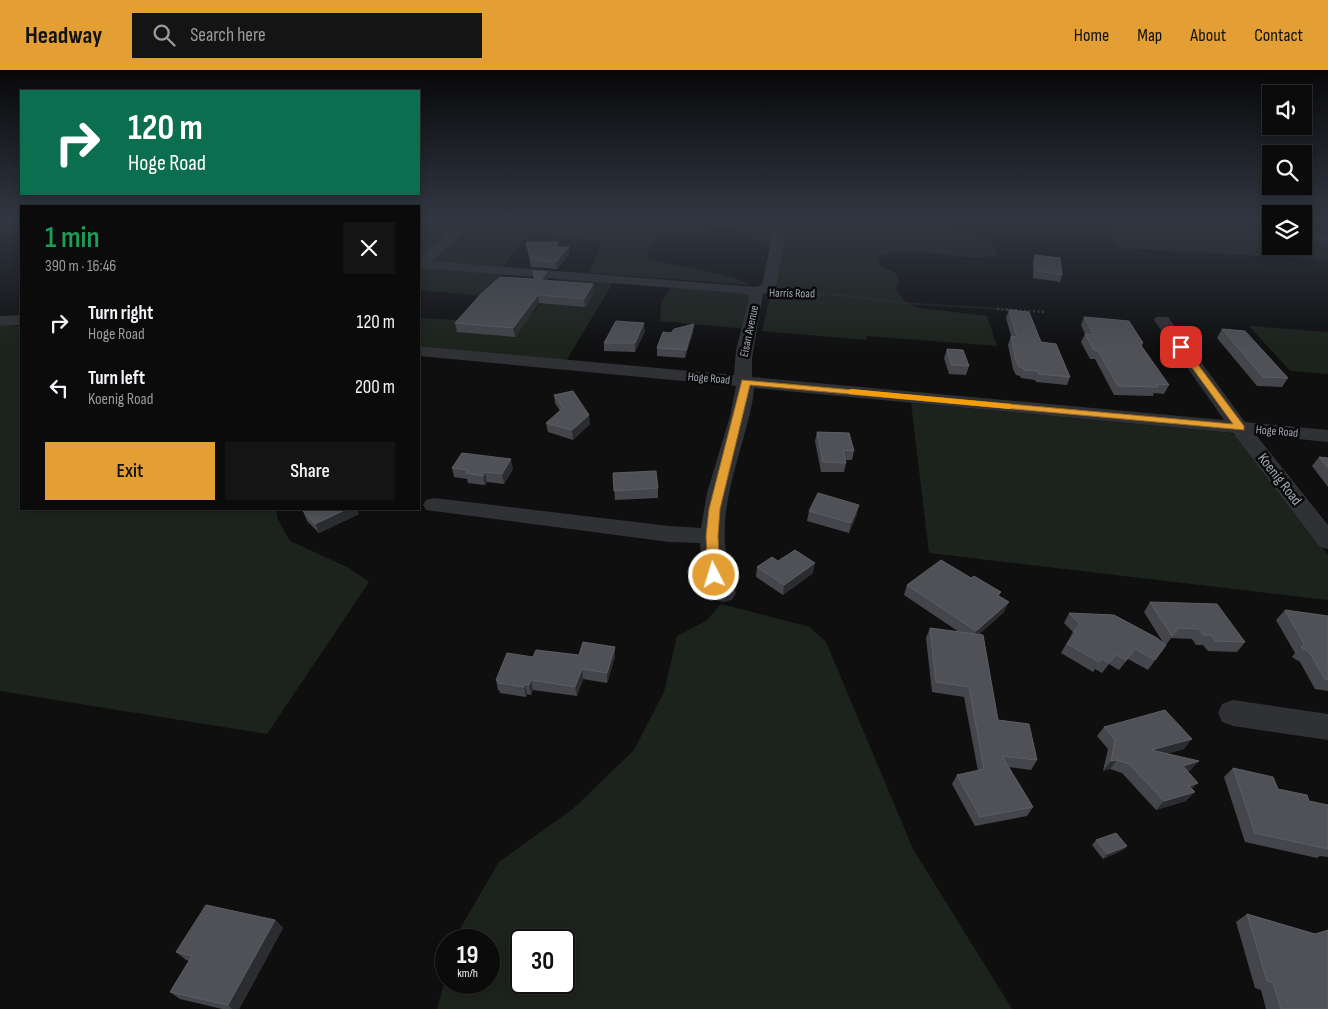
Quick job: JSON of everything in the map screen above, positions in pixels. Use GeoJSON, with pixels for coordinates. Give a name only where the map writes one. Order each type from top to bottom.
{"type":"FeatureCollection","features":[{"type":"Feature","properties":{"kind":"street","name":"Eisan Avenue"},"geometry":{"type":"LineString","coordinates":[[723,592],[714,575],[712,536],[715,509],[745,391],[746,382],[742,367],[756,303],[756,292],[769,288],[774,262]]}},
{"type":"Feature","properties":{"kind":"street","name":"Harris Road"},"geometry":{"type":"LineString","coordinates":[[420,264],[739,289],[756,292]]}},
{"type":"Feature","properties":{"kind":"street"},"geometry":{"type":"LineString","coordinates":[[0,321],[20,320]]}},
{"type":"Feature","properties":{"kind":"street","name":"Koenig Road"},"geometry":{"type":"LineString","coordinates":[[1162,320],[1240,428],[1328,541]]}},
{"type":"Feature","properties":{"kind":"street","name":"Hoge Road"},"geometry":{"type":"LineString","coordinates":[[420,351],[1328,436]]}},
{"type":"Feature","properties":{"kind":"street"},"geometry":{"type":"LineString","coordinates":[[434,505],[669,534],[712,536]]}},
{"type":"Feature","properties":{"kind":"street"},"geometry":{"type":"LineString","coordinates":[[1233,713],[1328,727]]}},
{"type":"Feature","properties":{"kind":"path","name":"Harris Road"},"geometry":{"type":"LineString","coordinates":[[756,292],[839,295],[904,304],[1046,312]]}},
{"type":"Feature","properties":{"kind":"shaded area"},"geometry":{"type":"Polygon","coordinates":[[[442,262],[507,262],[503,267],[442,262]]]}},
{"type":"Feature","properties":{"kind":"shaded area"},"geometry":{"type":"Polygon","coordinates":[[[594,262],[660,262],[726,276],[751,285],[589,273],[594,262]]]}},
{"type":"Feature","properties":{"kind":"shaded area"},"geometry":{"type":"Polygon","coordinates":[[[778,262],[879,262],[879,265],[895,273],[900,281],[896,290],[907,303],[920,308],[987,316],[997,346],[867,336],[866,340],[762,331],[778,262]]]}},
{"type":"Feature","properties":{"kind":"shaded area"},"geometry":{"type":"Polygon","coordinates":[[[426,268],[504,273],[484,296],[420,290],[420,270],[426,268]]]}},
{"type":"Feature","properties":{"kind":"shaded area"},"geometry":{"type":"Polygon","coordinates":[[[560,277],[614,281],[566,361],[420,346],[420,318],[457,320],[474,307],[533,313],[560,277]]]}},
{"type":"Feature","properties":{"kind":"shaded area"},"geometry":{"type":"Polygon","coordinates":[[[671,286],[747,292],[752,296],[746,329],[660,321],[661,303],[671,286]]]}},
{"type":"Feature","properties":{"kind":"shaded area"},"geometry":{"type":"Polygon","coordinates":[[[0,326],[20,326],[20,510],[276,510],[278,520],[290,541],[349,568],[369,582],[267,734],[0,691],[0,326]]]}},
{"type":"Feature","properties":{"kind":"shaded area"},"geometry":{"type":"Polygon","coordinates":[[[1249,326],[1328,332],[1328,374],[1290,371],[1249,326]]]}},
{"type":"Feature","properties":{"kind":"shaded area"},"geometry":{"type":"Polygon","coordinates":[[[911,403],[1230,433],[1242,439],[1328,555],[1328,600],[929,553],[911,403]]]}},
{"type":"Feature","properties":{"kind":"shaded area"},"geometry":{"type":"Polygon","coordinates":[[[721,604],[810,627],[826,642],[913,849],[1012,1009],[437,1009],[441,994],[500,994],[500,929],[461,929],[461,927],[499,862],[574,808],[634,750],[664,692],[677,636],[706,621],[721,604]]]}},
{"type":"Feature","properties":{"kind":"building"},"geometry":{"type":"Polygon","coordinates":[[[1035,262],[1060,262],[1062,275],[1036,271],[1035,262]]]}},
{"type":"Feature","properties":{"kind":"building"},"geometry":{"type":"Polygon","coordinates":[[[533,271],[547,272],[541,280],[593,284],[584,299],[538,295],[513,328],[455,323],[481,294],[500,277],[535,279],[533,271]]]}},
{"type":"Feature","properties":{"kind":"building"},"geometry":{"type":"Polygon","coordinates":[[[1009,310],[1029,312],[1041,342],[1056,344],[1070,377],[1039,374],[1038,371],[1024,370],[1023,367],[1019,367],[1011,336],[1017,337],[1009,310]]]}},
{"type":"Feature","properties":{"kind":"building"},"geometry":{"type":"Polygon","coordinates":[[[1084,317],[1129,321],[1143,343],[1139,343],[1169,385],[1156,384],[1158,387],[1118,386],[1098,351],[1094,350],[1085,334],[1094,335],[1084,317]]]}},
{"type":"Feature","properties":{"kind":"building"},"geometry":{"type":"Polygon","coordinates":[[[616,321],[644,323],[635,343],[604,343],[616,321]]]}},
{"type":"Feature","properties":{"kind":"building"},"geometry":{"type":"Polygon","coordinates":[[[694,324],[686,350],[657,348],[663,332],[671,333],[674,329],[694,324]]]}},
{"type":"Feature","properties":{"kind":"building"},"geometry":{"type":"Polygon","coordinates":[[[1222,329],[1245,331],[1288,378],[1263,377],[1222,329]]]}},
{"type":"Feature","properties":{"kind":"building"},"geometry":{"type":"Polygon","coordinates":[[[947,349],[963,350],[969,366],[951,365],[947,349]]]}},
{"type":"Feature","properties":{"kind":"building"},"geometry":{"type":"Polygon","coordinates":[[[573,391],[589,415],[572,430],[546,423],[563,408],[554,395],[573,391]]]}},
{"type":"Feature","properties":{"kind":"building"},"geometry":{"type":"Polygon","coordinates":[[[817,432],[849,433],[854,451],[843,450],[846,463],[823,462],[817,432]]]}},
{"type":"Feature","properties":{"kind":"building"},"geometry":{"type":"Polygon","coordinates":[[[462,453],[511,459],[502,474],[485,472],[483,476],[466,473],[468,470],[452,468],[462,453]]]}},
{"type":"Feature","properties":{"kind":"building"},"geometry":{"type":"Polygon","coordinates":[[[1319,457],[1328,458],[1328,468],[1319,457]]]}},
{"type":"Feature","properties":{"kind":"building"},"geometry":{"type":"Polygon","coordinates":[[[656,471],[658,488],[614,491],[613,473],[656,471]]]}},
{"type":"Feature","properties":{"kind":"building"},"geometry":{"type":"Polygon","coordinates":[[[818,493],[859,505],[851,523],[809,511],[818,493]]]}},
{"type":"Feature","properties":{"kind":"building"},"geometry":{"type":"Polygon","coordinates":[[[306,510],[345,510],[315,524],[303,511],[306,510]]]}},
{"type":"Feature","properties":{"kind":"building"},"geometry":{"type":"Polygon","coordinates":[[[795,550],[815,563],[784,585],[757,567],[772,557],[778,561],[795,550]]]}},
{"type":"Feature","properties":{"kind":"building"},"geometry":{"type":"Polygon","coordinates":[[[941,560],[971,578],[974,576],[1001,592],[997,595],[1009,602],[976,631],[907,585],[941,560]]]}},
{"type":"Feature","properties":{"kind":"building"},"geometry":{"type":"Polygon","coordinates":[[[1150,602],[1217,604],[1245,642],[1215,641],[1211,635],[1203,635],[1199,629],[1178,628],[1172,636],[1150,602]]]}},
{"type":"Feature","properties":{"kind":"building"},"geometry":{"type":"Polygon","coordinates":[[[1285,610],[1328,616],[1328,680],[1325,679],[1310,653],[1301,647],[1304,644],[1285,610]]]}},
{"type":"Feature","properties":{"kind":"building"},"geometry":{"type":"Polygon","coordinates":[[[1069,613],[1114,615],[1157,638],[1166,645],[1155,660],[1135,649],[1126,660],[1116,655],[1109,663],[1102,659],[1099,662],[1067,644],[1076,633],[1073,632],[1080,624],[1069,613]]]}},
{"type":"Feature","properties":{"kind":"building"},"geometry":{"type":"Polygon","coordinates":[[[930,628],[983,635],[998,720],[1029,724],[1037,760],[1002,756],[1033,807],[980,817],[957,775],[984,769],[969,687],[936,682],[930,628]]]}},
{"type":"Feature","properties":{"kind":"building"},"geometry":{"type":"Polygon","coordinates":[[[583,642],[615,647],[607,673],[582,669],[575,687],[531,680],[529,685],[525,684],[524,687],[498,683],[499,681],[496,680],[507,653],[533,657],[536,650],[579,655],[583,642]]]}},
{"type":"Feature","properties":{"kind":"building"},"geometry":{"type":"Polygon","coordinates":[[[1165,710],[1192,739],[1151,750],[1199,761],[1183,766],[1198,783],[1189,786],[1195,792],[1164,801],[1129,764],[1117,760],[1111,761],[1115,740],[1104,727],[1165,710]]]}},
{"type":"Feature","properties":{"kind":"building"},"geometry":{"type":"Polygon","coordinates":[[[1233,768],[1273,777],[1278,789],[1307,795],[1309,801],[1328,805],[1328,849],[1255,833],[1233,768]]]}},
{"type":"Feature","properties":{"kind":"building"},"geometry":{"type":"Polygon","coordinates":[[[1116,833],[1127,846],[1107,854],[1096,840],[1116,833]]]}},
{"type":"Feature","properties":{"kind":"building"},"geometry":{"type":"Polygon","coordinates":[[[206,905],[275,920],[228,1005],[170,992],[192,956],[176,952],[206,905]]]}},
{"type":"Feature","properties":{"kind":"building"},"geometry":{"type":"Polygon","coordinates":[[[1247,914],[1315,934],[1328,930],[1328,1009],[1281,1009],[1273,983],[1267,981],[1247,914]]]}},
{"type":"Feature","properties":{"kind":"slow traffic"},"geometry":{"type":"LineString","coordinates":[[852,392],[1010,406]]}},
{"type":"Feature","properties":{"kind":"route"},"geometry":{"type":"LineString","coordinates":[[714,575],[712,536],[715,509],[746,382],[1240,428],[1181,347]]}}]}
